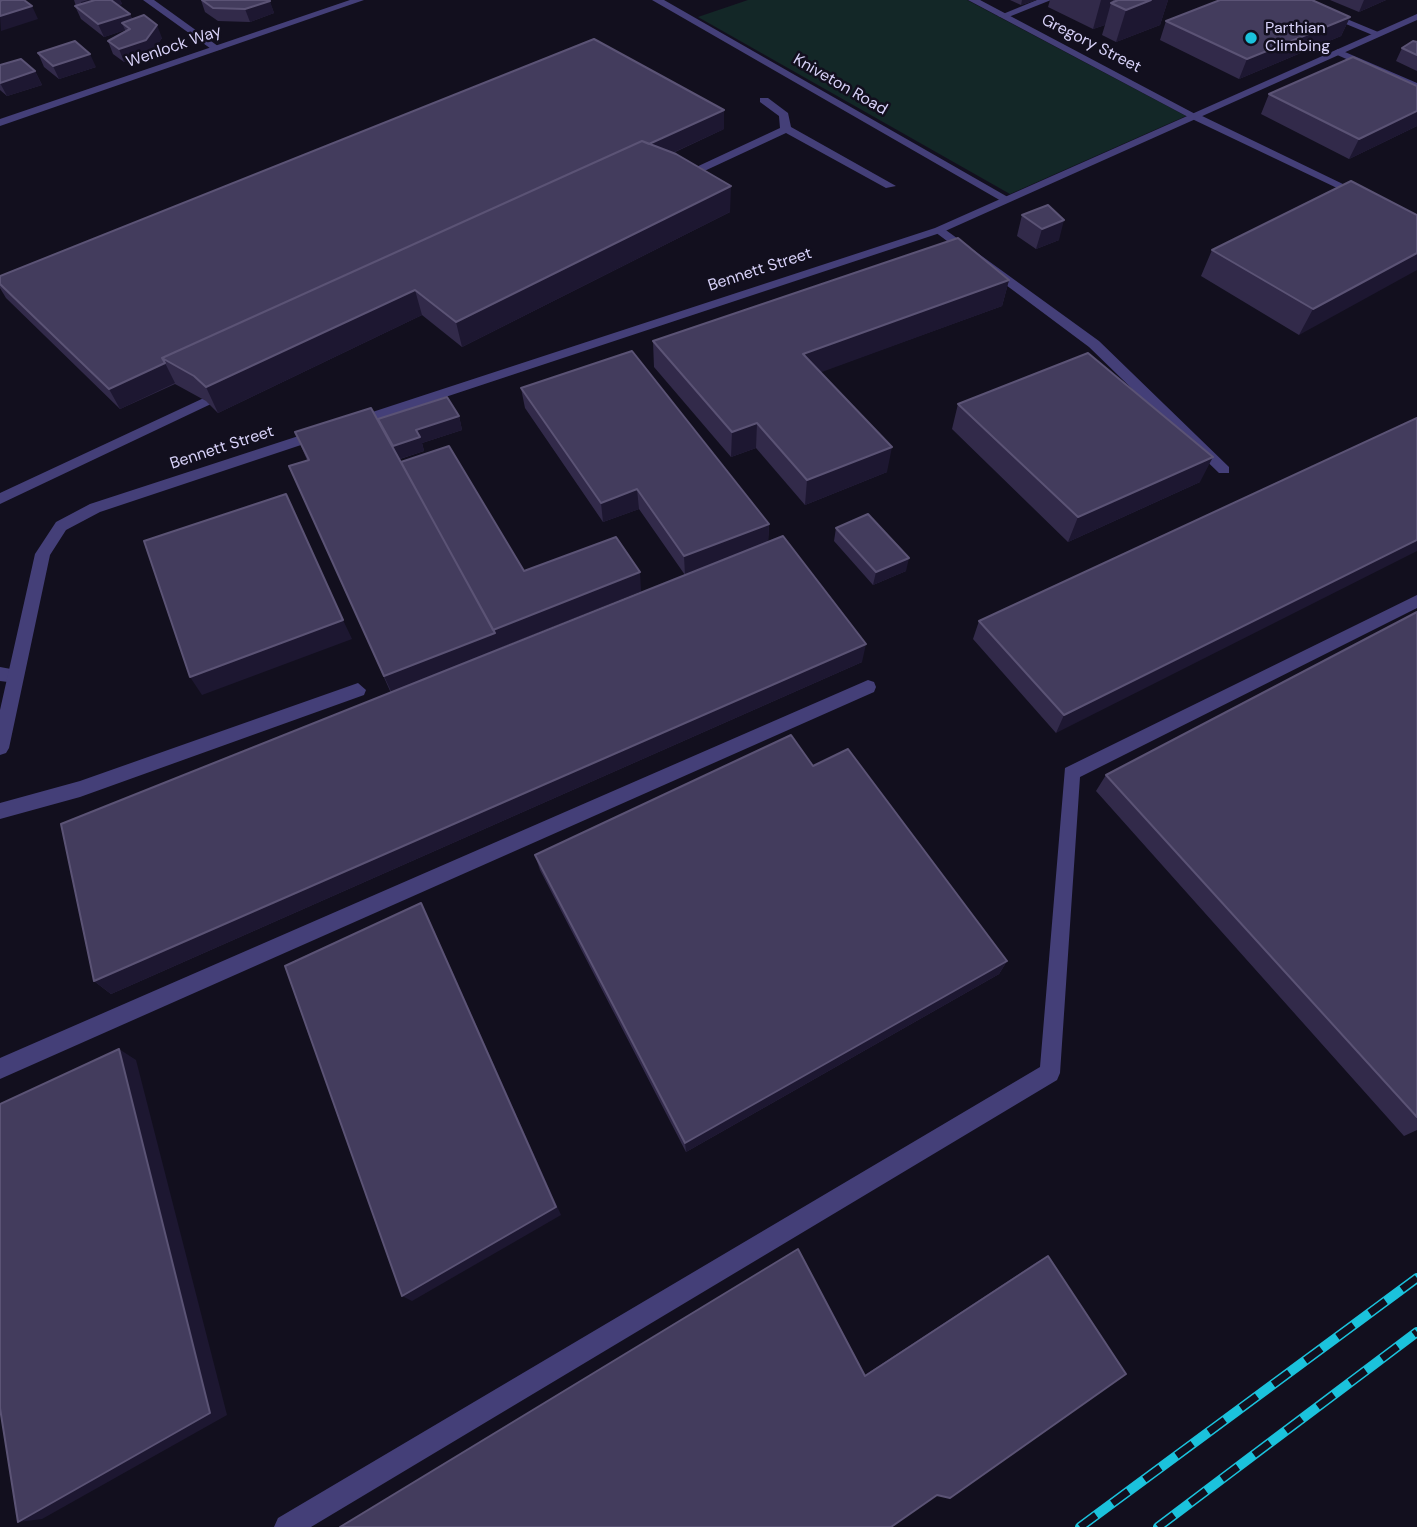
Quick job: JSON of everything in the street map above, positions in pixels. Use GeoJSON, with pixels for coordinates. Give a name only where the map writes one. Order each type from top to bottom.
{"type":"FeatureCollection","features":[{"type":"Feature","properties":{"kind":"street"},"geometry":{"type":"LineString","coordinates":[[148,0],[217,49]]}},
{"type":"Feature","properties":{"kind":"street","name":"Wenlock Way"},"geometry":{"type":"LineString","coordinates":[[0,123],[359,0]]}},
{"type":"Feature","properties":{"kind":"street","name":"Kniveton Road"},"geometry":{"type":"LineString","coordinates":[[657,0],[1007,200]]}},
{"type":"Feature","properties":{"kind":"street","name":"Gregory Street"},"geometry":{"type":"LineString","coordinates":[[973,0],[1194,116],[1341,186]]}},
{"type":"Feature","properties":{"kind":"street"},"geometry":{"type":"LineString","coordinates":[[1003,16],[1046,0]]}},
{"type":"Feature","properties":{"kind":"street"},"geometry":{"type":"LineString","coordinates":[[1293,0],[1378,34]]}},
{"type":"Feature","properties":{"kind":"street","name":"Bennett Street"},"geometry":{"type":"LineString","coordinates":[[0,748],[8,675],[43,554],[61,526],[95,508],[939,230],[1417,17]]}},
{"type":"Feature","properties":{"kind":"street"},"geometry":{"type":"LineString","coordinates":[[1338,52],[1417,87]]}},
{"type":"Feature","properties":{"kind":"street"},"geometry":{"type":"LineString","coordinates":[[764,100],[784,115],[786,129]]}},
{"type":"Feature","properties":{"kind":"street"},"geometry":{"type":"LineString","coordinates":[[677,180],[786,129]]}},
{"type":"Feature","properties":{"kind":"street"},"geometry":{"type":"LineString","coordinates":[[786,129],[890,186]]}},
{"type":"Feature","properties":{"kind":"street"},"geometry":{"type":"LineString","coordinates":[[939,230],[1094,344],[1224,470]]}},
{"type":"Feature","properties":{"kind":"street"},"geometry":{"type":"LineString","coordinates":[[0,499],[206,401]]}},
{"type":"Feature","properties":{"kind":"street"},"geometry":{"type":"LineString","coordinates":[[287,1527],[1050,1073],[1071,774],[1417,601]]}},
{"type":"Feature","properties":{"kind":"street"},"geometry":{"type":"LineString","coordinates":[[0,1069],[868,687]]}},
{"type":"Feature","properties":{"kind":"street"},"geometry":{"type":"LineString","coordinates":[[0,811],[80,789],[358,690]]}},
{"type":"Feature","properties":{"kind":"green space"},"geometry":{"type":"Polygon","coordinates":[[[748,0],[967,0],[1186,116],[1010,194],[698,17],[748,0]]]}},
{"type":"Feature","properties":{"kind":"building"},"geometry":{"type":"Polygon","coordinates":[[[2,0],[24,0],[32,6],[0,16],[2,0]]]}},
{"type":"Feature","properties":{"kind":"building"},"geometry":{"type":"Polygon","coordinates":[[[95,0],[111,0],[130,14],[98,24],[75,6],[95,0]]]}},
{"type":"Feature","properties":{"kind":"building"},"geometry":{"type":"Polygon","coordinates":[[[202,0],[270,1],[245,9],[213,8],[202,0]]]}},
{"type":"Feature","properties":{"kind":"building"},"geometry":{"type":"Polygon","coordinates":[[[1118,0],[1151,0],[1126,10],[1111,3],[1118,0]]]}},
{"type":"Feature","properties":{"kind":"building"},"geometry":{"type":"Polygon","coordinates":[[[1220,0],[1312,0],[1350,17],[1247,59],[1166,21],[1220,0]]]}},
{"type":"Feature","properties":{"kind":"building"},"geometry":{"type":"Polygon","coordinates":[[[144,15],[157,25],[146,40],[119,49],[108,41],[130,29],[122,23],[144,15]]]}},
{"type":"Feature","properties":{"kind":"building"},"geometry":{"type":"Polygon","coordinates":[[[594,39],[724,110],[649,144],[642,141],[162,358],[165,363],[109,389],[0,284],[0,276],[594,39]]]}},
{"type":"Feature","properties":{"kind":"building"},"geometry":{"type":"Polygon","coordinates":[[[75,41],[90,54],[53,66],[38,53],[75,41]]]}},
{"type":"Feature","properties":{"kind":"building"},"geometry":{"type":"Polygon","coordinates":[[[1413,41],[1417,42],[1417,55],[1402,48],[1413,41]]]}},
{"type":"Feature","properties":{"kind":"building"},"geometry":{"type":"Polygon","coordinates":[[[1353,57],[1417,86],[1417,111],[1359,139],[1269,94],[1353,57]]]}},
{"type":"Feature","properties":{"kind":"building"},"geometry":{"type":"Polygon","coordinates":[[[21,59],[35,71],[0,83],[0,65],[21,59]]]}},
{"type":"Feature","properties":{"kind":"building"},"geometry":{"type":"Polygon","coordinates":[[[642,141],[676,154],[731,186],[456,322],[415,290],[206,387],[194,376],[162,358],[642,141]]]}},
{"type":"Feature","properties":{"kind":"building"},"geometry":{"type":"Polygon","coordinates":[[[1351,181],[1417,215],[1417,253],[1313,309],[1212,250],[1351,181]]]}},
{"type":"Feature","properties":{"kind":"building"},"geometry":{"type":"Polygon","coordinates":[[[1048,205],[1064,220],[1042,229],[1022,215],[1048,205]]]}},
{"type":"Feature","properties":{"kind":"building"},"geometry":{"type":"Polygon","coordinates":[[[958,238],[1009,280],[803,354],[892,447],[807,480],[757,423],[732,432],[653,341],[958,238]]]}},
{"type":"Feature","properties":{"kind":"building"},"geometry":{"type":"Polygon","coordinates":[[[632,351],[769,524],[684,556],[637,489],[601,503],[521,388],[632,351]]]}},
{"type":"Feature","properties":{"kind":"building"},"geometry":{"type":"Polygon","coordinates":[[[1088,353],[1213,457],[1078,517],[958,404],[1088,353]]]}},
{"type":"Feature","properties":{"kind":"building"},"geometry":{"type":"Polygon","coordinates":[[[447,397],[459,416],[416,430],[420,437],[393,446],[378,419],[447,397]]]}},
{"type":"Feature","properties":{"kind":"building"},"geometry":{"type":"Polygon","coordinates":[[[371,408],[495,633],[384,676],[289,466],[309,460],[295,432],[371,408]]]}},
{"type":"Feature","properties":{"kind":"building"},"geometry":{"type":"Polygon","coordinates":[[[1417,418],[1417,540],[1064,715],[979,621],[1417,418]]]}},
{"type":"Feature","properties":{"kind":"building"},"geometry":{"type":"Polygon","coordinates":[[[449,446],[524,571],[616,537],[640,572],[493,630],[401,462],[449,446]]]}},
{"type":"Feature","properties":{"kind":"building"},"geometry":{"type":"Polygon","coordinates":[[[286,494],[343,620],[190,677],[144,541],[286,494]]]}},
{"type":"Feature","properties":{"kind":"building"},"geometry":{"type":"Polygon","coordinates":[[[868,514],[909,558],[876,572],[836,528],[868,514]]]}},
{"type":"Feature","properties":{"kind":"building"},"geometry":{"type":"Polygon","coordinates":[[[783,536],[866,644],[94,981],[61,824],[783,536]]]}},
{"type":"Feature","properties":{"kind":"building"},"geometry":{"type":"Polygon","coordinates":[[[1417,612],[1417,1117],[1106,775],[1417,612]]]}},
{"type":"Feature","properties":{"kind":"building"},"geometry":{"type":"Polygon","coordinates":[[[791,735],[813,766],[848,749],[1007,961],[685,1143],[535,855],[791,735]]]}},
{"type":"Feature","properties":{"kind":"building"},"geometry":{"type":"Polygon","coordinates":[[[421,903],[556,1207],[402,1296],[285,966],[421,903]]]}},
{"type":"Feature","properties":{"kind":"building"},"geometry":{"type":"Polygon","coordinates":[[[119,1049],[210,1413],[18,1522],[0,1408],[0,1104],[119,1049]]]}},
{"type":"Feature","properties":{"kind":"building"},"geometry":{"type":"Polygon","coordinates":[[[798,1249],[865,1376],[1048,1256],[1126,1374],[950,1498],[937,1495],[891,1527],[340,1527],[798,1249]]]}},
{"type":"Feature","properties":{"kind":"railway"},"geometry":{"type":"LineString","coordinates":[[1080,1527],[1417,1278]]}},
{"type":"Feature","properties":{"kind":"railway"},"geometry":{"type":"LineString","coordinates":[[1158,1527],[1417,1332]]}},
{"type":"Feature","properties":{"kind":"place","name":"Parthian Climbing"},"geometry":{"type":"Point","coordinates":[1251,38]}}]}
